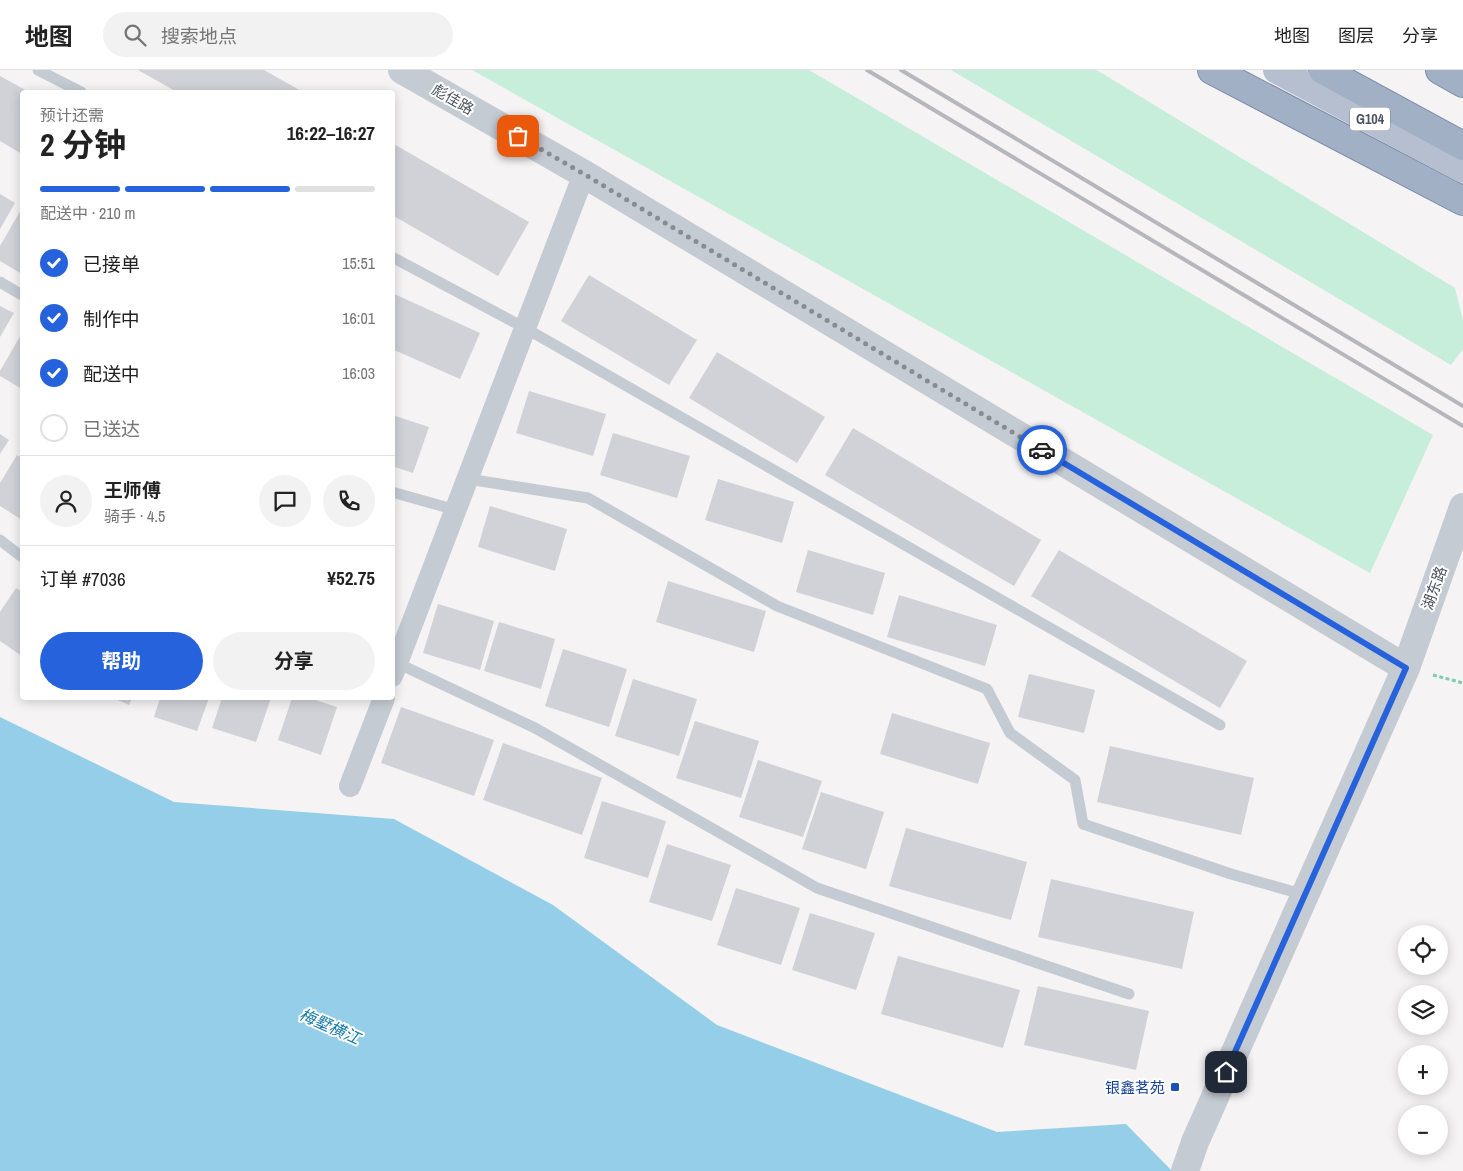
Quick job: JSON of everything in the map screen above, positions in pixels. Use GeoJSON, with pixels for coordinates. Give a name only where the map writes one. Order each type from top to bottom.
{"type":"FeatureCollection","features":[{"type":"Feature","properties":{"kind":"highway"},"geometry":{"type":"LineString","coordinates":[[1212,70],[1463,201]]}},
{"type":"Feature","properties":{"kind":"highway"},"geometry":{"type":"LineString","coordinates":[[1323,70],[1463,146]]}},
{"type":"Feature","properties":{"kind":"highway"},"geometry":{"type":"LineString","coordinates":[[1440,70],[1463,83]]}},
{"type":"Feature","properties":{"kind":"main road","name":"G104"},"geometry":{"type":"LineString","coordinates":[[1277,70],[1463,169]]}},
{"type":"Feature","properties":{"kind":"street","name":"彪佳路"},"geometry":{"type":"LineString","coordinates":[[402,70],[584,174],[1406,668]]}},
{"type":"Feature","properties":{"kind":"street"},"geometry":{"type":"LineString","coordinates":[[395,670],[584,174]]}},
{"type":"Feature","properties":{"kind":"street","name":"湖东路"},"geometry":{"type":"LineString","coordinates":[[1185,1171],[1195,1142],[1406,668],[1463,507]]}},
{"type":"Feature","properties":{"kind":"street"},"geometry":{"type":"LineString","coordinates":[[350,786],[383,700]]}},
{"type":"Feature","properties":{"kind":"lane"},"geometry":{"type":"LineString","coordinates":[[38,70],[77,90]]}},
{"type":"Feature","properties":{"kind":"lane"},"geometry":{"type":"LineString","coordinates":[[395,259],[525,328],[1220,725]]}},
{"type":"Feature","properties":{"kind":"lane"},"geometry":{"type":"LineString","coordinates":[[0,282],[20,294]]}},
{"type":"Feature","properties":{"kind":"lane"},"geometry":{"type":"LineString","coordinates":[[468,479],[588,498],[777,606],[987,689],[1010,733],[1075,780],[1083,824],[1230,874],[1305,895]]}},
{"type":"Feature","properties":{"kind":"lane"},"geometry":{"type":"LineString","coordinates":[[395,493],[456,510]]}},
{"type":"Feature","properties":{"kind":"lane"},"geometry":{"type":"LineString","coordinates":[[0,540],[20,555]]}},
{"type":"Feature","properties":{"kind":"lane"},"geometry":{"type":"LineString","coordinates":[[395,670],[535,728],[817,888],[1128,994]]}},
{"type":"Feature","properties":{"kind":"green space"},"geometry":{"type":"Polygon","coordinates":[[[472,70],[809,70],[1433,435],[1370,573],[472,70]]]}},
{"type":"Feature","properties":{"kind":"green space"},"geometry":{"type":"Polygon","coordinates":[[[951,70],[1096,70],[1100,72],[1455,288],[1463,321],[1463,349],[1451,365],[951,70]]]}},
{"type":"Feature","properties":{"kind":"water","name":"梅墅横江"},"geometry":{"type":"Polygon","coordinates":[[[0,717],[174,802],[394,819],[553,905],[717,1025],[997,1132],[1126,1124],[1172,1171],[0,1171],[0,717]]]}},
{"type":"Feature","properties":{"kind":"building"},"geometry":{"type":"Polygon","coordinates":[[[138,70],[264,70],[299,90],[173,90],[138,70]]]}},
{"type":"Feature","properties":{"kind":"building"},"geometry":{"type":"Polygon","coordinates":[[[0,76],[25,90],[20,90],[20,153],[0,141],[0,76]]]}},
{"type":"Feature","properties":{"kind":"building"},"geometry":{"type":"Polygon","coordinates":[[[395,145],[529,222],[498,276],[395,217],[395,145]]]}},
{"type":"Feature","properties":{"kind":"building"},"geometry":{"type":"Polygon","coordinates":[[[0,194],[15,203],[0,229],[0,194]]]}},
{"type":"Feature","properties":{"kind":"building"},"geometry":{"type":"Polygon","coordinates":[[[20,211],[20,273],[0,261],[0,246],[20,211]]]}},
{"type":"Feature","properties":{"kind":"building"},"geometry":{"type":"Polygon","coordinates":[[[589,275],[697,340],[669,385],[561,321],[589,275]]]}},
{"type":"Feature","properties":{"kind":"building"},"geometry":{"type":"Polygon","coordinates":[[[395,294],[480,333],[460,379],[395,350],[395,294]]]}},
{"type":"Feature","properties":{"kind":"building"},"geometry":{"type":"Polygon","coordinates":[[[0,306],[14,313],[0,337],[0,306]]]}},
{"type":"Feature","properties":{"kind":"building"},"geometry":{"type":"Polygon","coordinates":[[[20,336],[20,388],[0,376],[0,371],[20,336]]]}},
{"type":"Feature","properties":{"kind":"building"},"geometry":{"type":"Polygon","coordinates":[[[717,352],[825,417],[797,463],[689,398],[717,352]]]}},
{"type":"Feature","properties":{"kind":"building"},"geometry":{"type":"Polygon","coordinates":[[[529,391],[606,414],[593,456],[516,433],[529,391]]]}},
{"type":"Feature","properties":{"kind":"building"},"geometry":{"type":"Polygon","coordinates":[[[395,416],[429,427],[413,473],[395,467],[395,416]]]}},
{"type":"Feature","properties":{"kind":"building"},"geometry":{"type":"Polygon","coordinates":[[[853,428],[1041,540],[1014,586],[825,475],[853,428]]]}},
{"type":"Feature","properties":{"kind":"building"},"geometry":{"type":"Polygon","coordinates":[[[613,433],[690,456],[677,498],[600,475],[613,433]]]}},
{"type":"Feature","properties":{"kind":"building"},"geometry":{"type":"Polygon","coordinates":[[[0,434],[9,440],[0,454],[0,434]]]}},
{"type":"Feature","properties":{"kind":"building"},"geometry":{"type":"Polygon","coordinates":[[[17,455],[20,457],[20,519],[0,506],[0,483],[17,455]]]}},
{"type":"Feature","properties":{"kind":"building"},"geometry":{"type":"Polygon","coordinates":[[[718,479],[794,502],[782,543],[705,520],[718,479]]]}},
{"type":"Feature","properties":{"kind":"building"},"geometry":{"type":"Polygon","coordinates":[[[490,506],[567,529],[555,571],[478,547],[490,506]]]}},
{"type":"Feature","properties":{"kind":"building"},"geometry":{"type":"Polygon","coordinates":[[[808,550],[885,573],[873,615],[796,592],[808,550]]]}},
{"type":"Feature","properties":{"kind":"building"},"geometry":{"type":"Polygon","coordinates":[[[1059,550],[1247,661],[1220,708],[1031,596],[1059,550]]]}},
{"type":"Feature","properties":{"kind":"building"},"geometry":{"type":"Polygon","coordinates":[[[668,581],[766,611],[754,652],[656,622],[668,581]]]}},
{"type":"Feature","properties":{"kind":"building"},"geometry":{"type":"Polygon","coordinates":[[[16,588],[20,591],[20,655],[0,641],[0,612],[16,588]]]}},
{"type":"Feature","properties":{"kind":"building"},"geometry":{"type":"Polygon","coordinates":[[[899,595],[997,625],[985,666],[887,637],[899,595]]]}},
{"type":"Feature","properties":{"kind":"building"},"geometry":{"type":"Polygon","coordinates":[[[438,604],[494,621],[480,670],[423,653],[438,604]]]}},
{"type":"Feature","properties":{"kind":"building"},"geometry":{"type":"Polygon","coordinates":[[[499,622],[555,639],[541,689],[484,671],[499,622]]]}},
{"type":"Feature","properties":{"kind":"building"},"geometry":{"type":"Polygon","coordinates":[[[563,649],[627,669],[609,727],[545,706],[563,649]]]}},
{"type":"Feature","properties":{"kind":"building"},"geometry":{"type":"Polygon","coordinates":[[[1029,674],[1095,690],[1084,733],[1018,717],[1029,674]]]}},
{"type":"Feature","properties":{"kind":"building"},"geometry":{"type":"Polygon","coordinates":[[[633,679],[697,699],[679,756],[615,736],[633,679]]]}},
{"type":"Feature","properties":{"kind":"building"},"geometry":{"type":"Polygon","coordinates":[[[118,700],[131,700],[129,705],[118,700]]]}},
{"type":"Feature","properties":{"kind":"building"},"geometry":{"type":"Polygon","coordinates":[[[159,700],[208,700],[197,731],[154,717],[159,700]]]}},
{"type":"Feature","properties":{"kind":"building"},"geometry":{"type":"Polygon","coordinates":[[[221,700],[270,700],[256,742],[212,728],[221,700]]]}},
{"type":"Feature","properties":{"kind":"building"},"geometry":{"type":"Polygon","coordinates":[[[291,700],[315,700],[337,707],[321,755],[278,740],[291,700]]]}},
{"type":"Feature","properties":{"kind":"building"},"geometry":{"type":"Polygon","coordinates":[[[401,707],[494,740],[474,796],[381,763],[401,707]]]}},
{"type":"Feature","properties":{"kind":"building"},"geometry":{"type":"Polygon","coordinates":[[[892,713],[990,743],[978,784],[880,754],[892,713]]]}},
{"type":"Feature","properties":{"kind":"building"},"geometry":{"type":"Polygon","coordinates":[[[695,721],[759,741],[741,798],[676,778],[695,721]]]}},
{"type":"Feature","properties":{"kind":"building"},"geometry":{"type":"Polygon","coordinates":[[[503,743],[602,778],[582,835],[483,800],[503,743]]]}},
{"type":"Feature","properties":{"kind":"building"},"geometry":{"type":"Polygon","coordinates":[[[1110,746],[1254,778],[1241,835],[1097,802],[1110,746]]]}},
{"type":"Feature","properties":{"kind":"building"},"geometry":{"type":"Polygon","coordinates":[[[758,760],[822,781],[803,837],[739,817],[758,760]]]}},
{"type":"Feature","properties":{"kind":"building"},"geometry":{"type":"Polygon","coordinates":[[[821,792],[884,812],[866,869],[802,849],[821,792]]]}},
{"type":"Feature","properties":{"kind":"building"},"geometry":{"type":"Polygon","coordinates":[[[602,801],[666,821],[648,878],[584,858],[602,801]]]}},
{"type":"Feature","properties":{"kind":"building"},"geometry":{"type":"Polygon","coordinates":[[[906,828],[1027,862],[1011,920],[889,886],[906,828]]]}},
{"type":"Feature","properties":{"kind":"building"},"geometry":{"type":"Polygon","coordinates":[[[667,844],[731,865],[712,921],[649,902],[667,844]]]}},
{"type":"Feature","properties":{"kind":"building"},"geometry":{"type":"Polygon","coordinates":[[[1051,879],[1194,912],[1182,969],[1038,937],[1051,879]]]}},
{"type":"Feature","properties":{"kind":"building"},"geometry":{"type":"Polygon","coordinates":[[[736,888],[800,908],[781,965],[717,945],[736,888]]]}},
{"type":"Feature","properties":{"kind":"building"},"geometry":{"type":"Polygon","coordinates":[[[810,913],[875,933],[856,990],[792,970],[810,913]]]}},
{"type":"Feature","properties":{"kind":"building"},"geometry":{"type":"Polygon","coordinates":[[[898,956],[1020,990],[1003,1048],[881,1014],[898,956]]]}},
{"type":"Feature","properties":{"kind":"building"},"geometry":{"type":"Polygon","coordinates":[[[1038,986],[1149,1011],[1136,1070],[1024,1045],[1038,986]]]}},
{"type":"Feature","properties":{"kind":"railway"},"geometry":{"type":"LineString","coordinates":[[867,70],[1463,426]]}},
{"type":"Feature","properties":{"kind":"railway"},"geometry":{"type":"LineString","coordinates":[[901,70],[1463,406]]}},
{"type":"Feature","properties":{"kind":"way so far"},"geometry":{"type":"LineString","coordinates":[[518,136],[1042,450]]}},
{"type":"Feature","properties":{"kind":"place","name":"银鑫茗苑"},"geometry":{"type":"Point","coordinates":[1175,1087]}},
{"type":"Feature","properties":{"kind":"route"},"geometry":{"type":"LineString","coordinates":[[1042,450],[1406,668],[1226,1072]]}}]}
